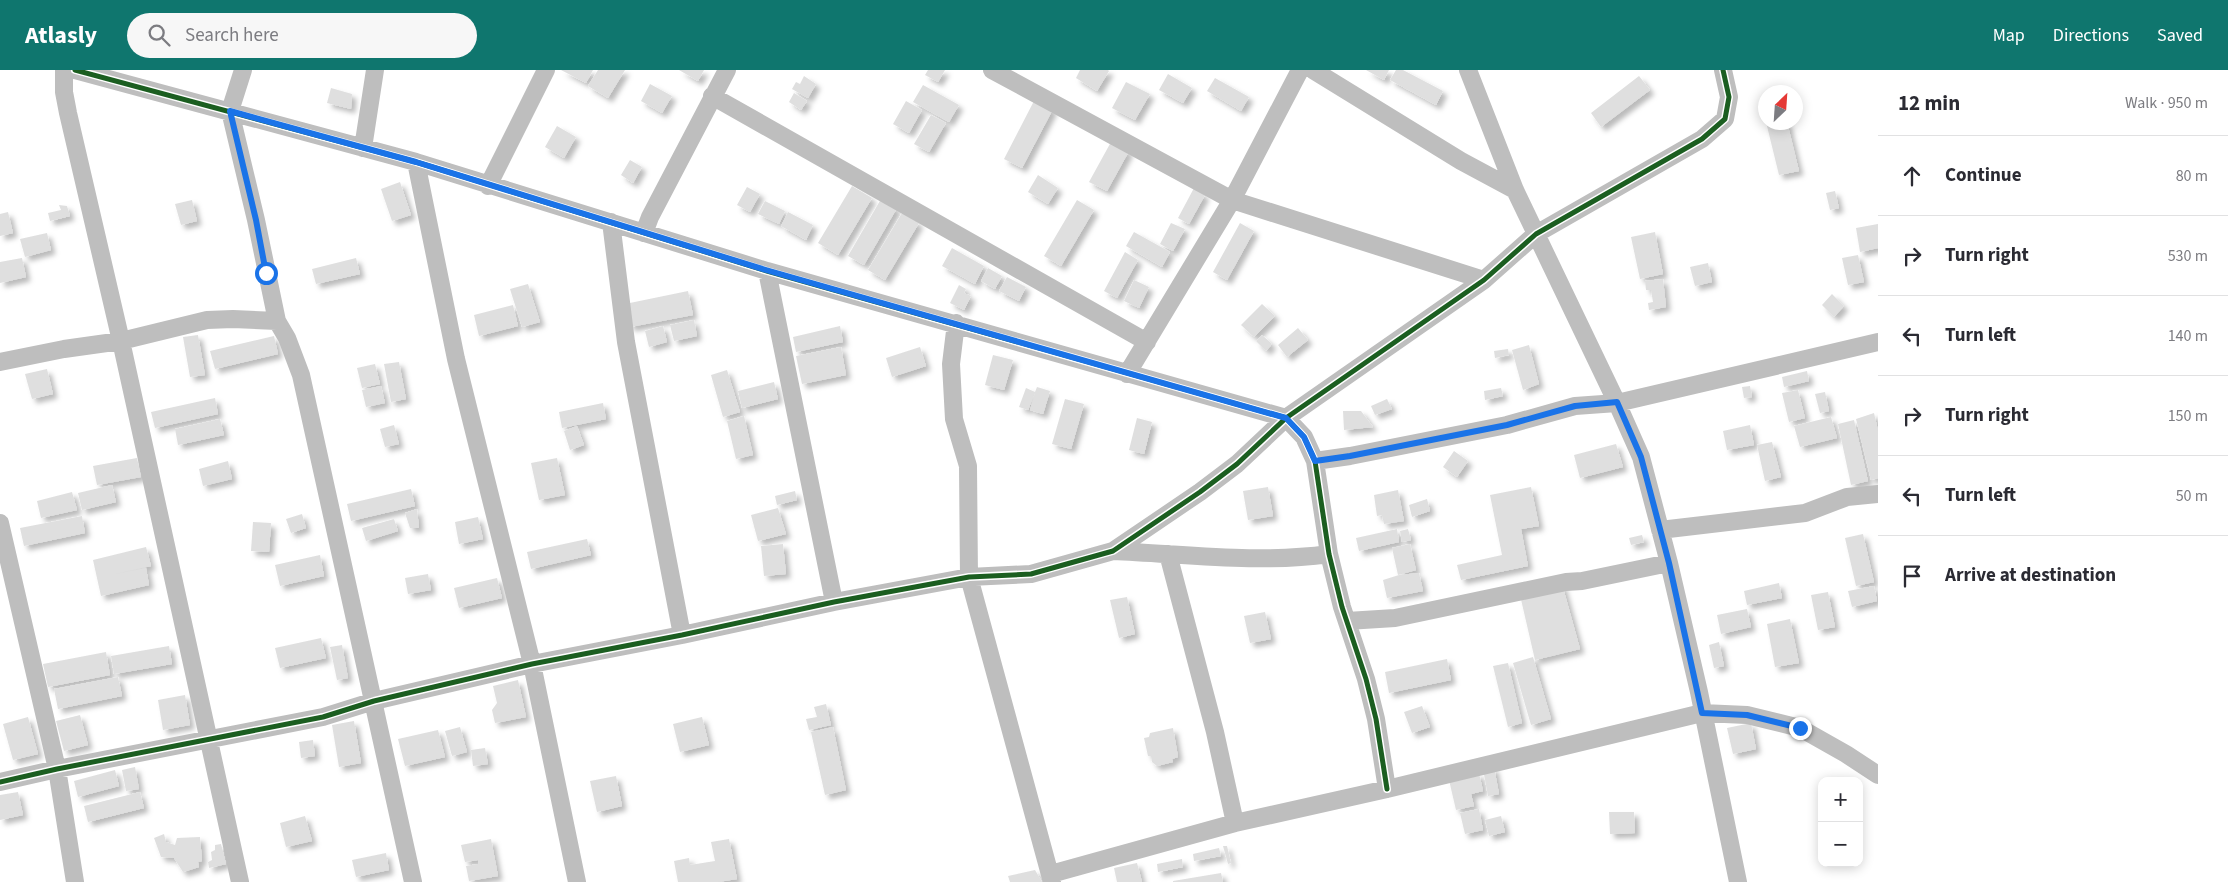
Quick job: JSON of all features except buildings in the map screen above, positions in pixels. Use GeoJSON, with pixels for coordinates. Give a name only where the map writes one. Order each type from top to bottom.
{"type":"FeatureCollection","features":[{"type":"Feature","properties":{"kind":"street"},"geometry":{"type":"LineString","coordinates":[[64,70],[64,92],[68,114],[121,340],[240,882]]}},
{"type":"Feature","properties":{"kind":"street"},"geometry":{"type":"LineString","coordinates":[[75,70],[416,162],[488,186],[766,270],[1286,418],[1304,437],[1315,461],[1329,554],[1342,607],[1348,620],[1376,719],[1387,789]]}},
{"type":"Feature","properties":{"kind":"street"},"geometry":{"type":"LineString","coordinates":[[243,70],[230,111],[256,220],[277,321],[287,338],[301,375],[413,882]]}},
{"type":"Feature","properties":{"kind":"street"},"geometry":{"type":"LineString","coordinates":[[363,148],[375,70]]}},
{"type":"Feature","properties":{"kind":"street"},"geometry":{"type":"LineString","coordinates":[[488,186],[546,70]]}},
{"type":"Feature","properties":{"kind":"street"},"geometry":{"type":"LineString","coordinates":[[644,233],[650,217],[727,70]]}},
{"type":"Feature","properties":{"kind":"street"},"geometry":{"type":"LineString","coordinates":[[992,70],[1232,200],[1484,280]]}},
{"type":"Feature","properties":{"kind":"street"},"geometry":{"type":"LineString","coordinates":[[1127,374],[1232,200],[1300,70]]}},
{"type":"Feature","properties":{"kind":"street"},"geometry":{"type":"LineString","coordinates":[[1313,70],[1462,161],[1515,190]]}},
{"type":"Feature","properties":{"kind":"street"},"geometry":{"type":"LineString","coordinates":[[1468,70],[1515,190],[1617,402],[1641,457],[1669,563],[1738,882]]}},
{"type":"Feature","properties":{"kind":"street"},"geometry":{"type":"LineString","coordinates":[[0,782],[323,717],[374,701],[532,664],[682,635],[834,602],[969,577],[1031,574],[1113,551],[1200,492],[1237,464],[1286,418],[1484,280],[1536,234],[1702,138],[1725,119],[1730,97],[1723,70]]}},
{"type":"Feature","properties":{"kind":"street"},"geometry":{"type":"LineString","coordinates":[[712,96],[1147,342]]}},
{"type":"Feature","properties":{"kind":"street"},"geometry":{"type":"LineString","coordinates":[[416,162],[456,359],[532,664],[577,882]]}},
{"type":"Feature","properties":{"kind":"street"},"geometry":{"type":"LineString","coordinates":[[610,222],[626,342],[682,635]]}},
{"type":"Feature","properties":{"kind":"street"},"geometry":{"type":"LineString","coordinates":[[766,270],[834,602]]}},
{"type":"Feature","properties":{"kind":"street"},"geometry":{"type":"LineString","coordinates":[[0,362],[121,340],[207,320],[277,321]]}},
{"type":"Feature","properties":{"kind":"street"},"geometry":{"type":"LineString","coordinates":[[956,323],[950,364],[954,419],[968,466],[969,577],[1052,878],[1235,823],[1387,789],[1702,713],[1747,715],[1800,728],[1878,775]]}},
{"type":"Feature","properties":{"kind":"street"},"geometry":{"type":"LineString","coordinates":[[1315,461],[1350,456],[1507,425],[1575,406],[1617,402],[1878,342]]}},
{"type":"Feature","properties":{"kind":"street"},"geometry":{"type":"LineString","coordinates":[[1660,530],[1805,513],[1847,498],[1878,494]]}},
{"type":"Feature","properties":{"kind":"street"},"geometry":{"type":"LineString","coordinates":[[0,523],[57,769],[75,882]]}},
{"type":"Feature","properties":{"kind":"street"},"geometry":{"type":"LineString","coordinates":[[1113,551],[1223,559],[1304,558],[1329,554]]}},
{"type":"Feature","properties":{"kind":"street"},"geometry":{"type":"LineString","coordinates":[[1168,554],[1214,732],[1235,823]]}},
{"type":"Feature","properties":{"kind":"street"},"geometry":{"type":"LineString","coordinates":[[1348,620],[1396,618],[1566,582],[1582,581],[1669,563]]}},
{"type":"Feature","properties":{"kind":"cycle path"},"geometry":{"type":"LineString","coordinates":[[75,70],[416,162],[767,271],[1286,418],[1484,280],[1536,234],[1702,139],[1725,119],[1729,97],[1723,70]]}},
{"type":"Feature","properties":{"kind":"cycle path"},"geometry":{"type":"LineString","coordinates":[[0,782],[323,717],[374,701],[532,664],[682,635],[834,602],[969,577],[1031,574],[1113,551],[1200,492],[1237,464],[1286,418],[1304,437],[1315,461],[1329,554],[1342,607],[1366,679],[1376,719],[1387,789]]}},
{"type":"Feature","properties":{"kind":"route"},"geometry":{"type":"LineString","coordinates":[[266,273],[256,220],[230,111],[416,162],[488,186],[766,270],[1286,418],[1304,437],[1315,461],[1350,456],[1507,425],[1575,406],[1617,402],[1641,457],[1669,563],[1699,692],[1702,713],[1747,715],[1800,728]]}}]}
